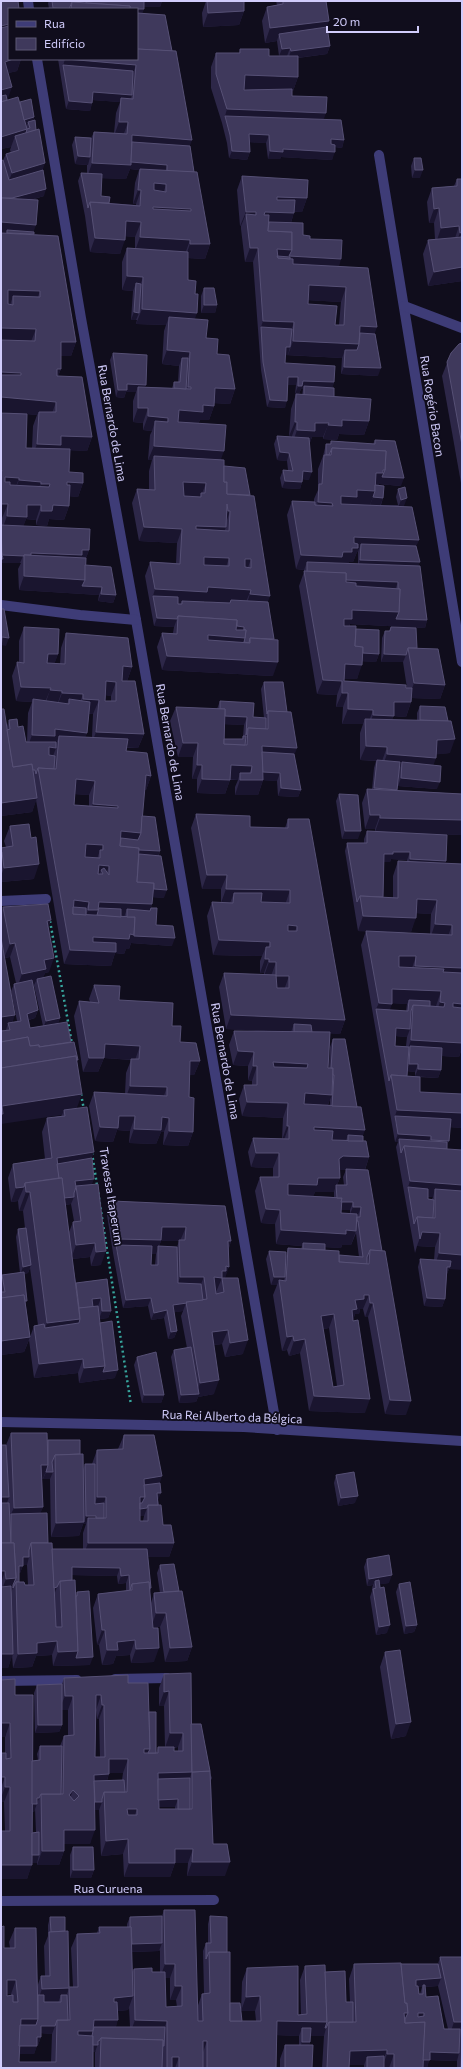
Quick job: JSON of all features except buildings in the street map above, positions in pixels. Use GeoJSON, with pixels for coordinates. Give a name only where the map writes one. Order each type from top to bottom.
{"type":"FeatureCollection","features":[{"type":"Feature","properties":{"kind":"street","name":"Rua Bernardo de Lima"},"geometry":{"type":"LineString","coordinates":[[37,60],[81,318],[136,620],[277,1430]]}},
{"type":"Feature","properties":{"kind":"street","name":"Rua Rogério Bacon"},"geometry":{"type":"LineString","coordinates":[[379,155],[462,660]]}},
{"type":"Feature","properties":{"kind":"street"},"geometry":{"type":"LineString","coordinates":[[404,306],[462,328]]}},
{"type":"Feature","properties":{"kind":"street"},"geometry":{"type":"LineString","coordinates":[[1,605],[80,615],[136,620]]}},
{"type":"Feature","properties":{"kind":"street"},"geometry":{"type":"LineString","coordinates":[[1,901],[46,899]]}},
{"type":"Feature","properties":{"kind":"street","name":"Rua Rei Alberto da Bélgica"},"geometry":{"type":"LineString","coordinates":[[1,1422],[244,1427],[462,1442]]}},
{"type":"Feature","properties":{"kind":"street"},"geometry":{"type":"LineString","coordinates":[[104,1679],[167,1678]]}},
{"type":"Feature","properties":{"kind":"street"},"geometry":{"type":"LineString","coordinates":[[1,1681],[88,1680]]}},
{"type":"Feature","properties":{"kind":"street","name":"Rua Curuena"},"geometry":{"type":"LineString","coordinates":[[1,1901],[214,1900]]}},
{"type":"Feature","properties":{"kind":"path"},"geometry":{"type":"LineString","coordinates":[[46,899],[73,1047]]}},
{"type":"Feature","properties":{"kind":"path"},"geometry":{"type":"LineString","coordinates":[[80,1086],[85,1117]]}},
{"type":"Feature","properties":{"kind":"path","name":"Travessa Itaperum"},"geometry":{"type":"LineString","coordinates":[[91,1148],[102,1210],[133,1425]]}}]}
